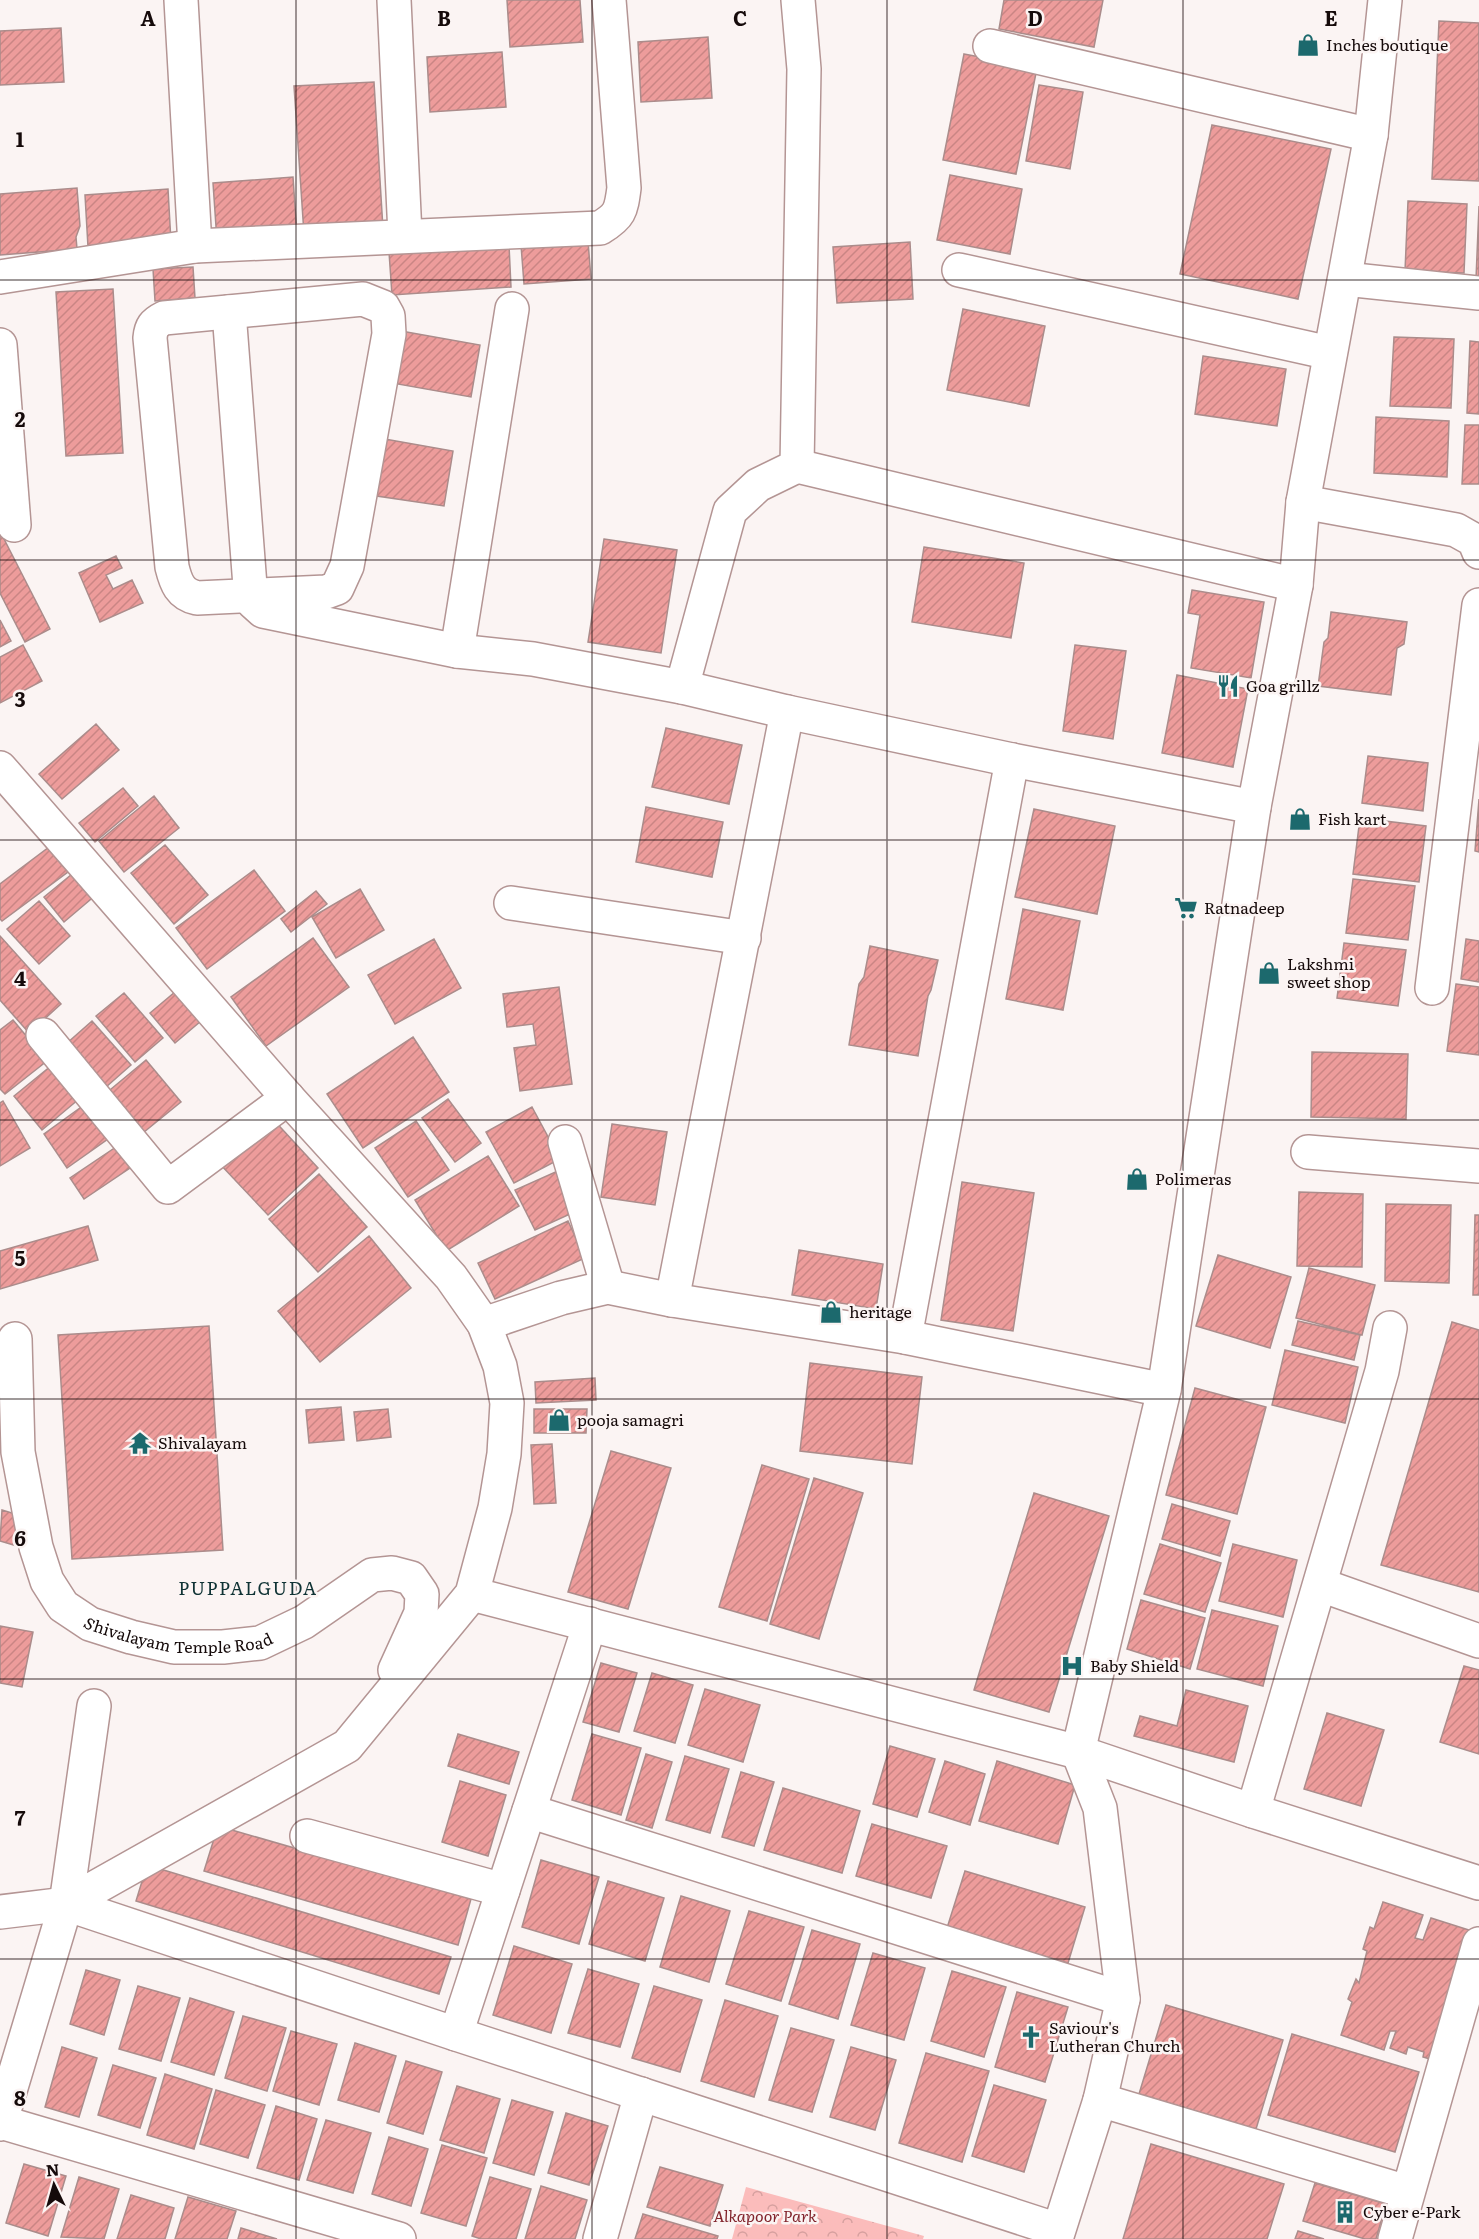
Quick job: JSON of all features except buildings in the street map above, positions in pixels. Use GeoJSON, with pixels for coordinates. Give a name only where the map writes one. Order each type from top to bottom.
{"type":"FeatureCollection","features":[{"type":"Feature","properties":{"kind":"street"},"geometry":{"type":"LineString","coordinates":[[181,0],[195,246]]}},
{"type":"Feature","properties":{"kind":"street"},"geometry":{"type":"LineString","coordinates":[[394,0],[405,235]]}},
{"type":"Feature","properties":{"kind":"street"},"geometry":{"type":"LineString","coordinates":[[0,277],[195,246],[600,228],[616,218],[622,205],[624,188],[609,0]]}},
{"type":"Feature","properties":{"kind":"street"},"geometry":{"type":"LineString","coordinates":[[797,466],[804,69],[798,0]]}},
{"type":"Feature","properties":{"kind":"street"},"geometry":{"type":"LineString","coordinates":[[66,1904],[641,2094],[1057,2235],[1100,2100],[1123,1999],[1100,1808],[1078,1752],[1164,1390],[1254,807],[1296,585],[1303,502],[1371,135],[1385,0]]}},
{"type":"Feature","properties":{"kind":"street"},"geometry":{"type":"LineString","coordinates":[[990,46],[1371,135]]}},
{"type":"Feature","properties":{"kind":"street"},"geometry":{"type":"LineString","coordinates":[[960,270],[1330,353]]}},
{"type":"Feature","properties":{"kind":"street"},"geometry":{"type":"LineString","coordinates":[[1345,279],[1479,293]]}},
{"type":"Feature","properties":{"kind":"street"},"geometry":{"type":"LineString","coordinates":[[363,299],[383,307],[388,316],[389,334],[347,566],[337,588],[326,592],[197,598],[189,596],[180,589],[175,579],[150,338],[151,329],[156,322],[164,318],[229,312],[363,299]]}},
{"type":"Feature","properties":{"kind":"street"},"geometry":{"type":"LineString","coordinates":[[457,651],[512,309]]}},
{"type":"Feature","properties":{"kind":"street"},"geometry":{"type":"LineString","coordinates":[[229,312],[251,595],[252,602],[263,611],[457,651],[533,659],[682,687],[1012,760],[1254,807]]}},
{"type":"Feature","properties":{"kind":"street"},"geometry":{"type":"LineString","coordinates":[[0,345],[14,525]]}},
{"type":"Feature","properties":{"kind":"street"},"geometry":{"type":"LineString","coordinates":[[682,687],[730,511],[758,485],[797,466],[1296,585]]}},
{"type":"Feature","properties":{"kind":"street"},"geometry":{"type":"LineString","coordinates":[[1303,502],[1456,530],[1474,540],[1479,552]]}},
{"type":"Feature","properties":{"kind":"street"},"geometry":{"type":"LineString","coordinates":[[1432,988],[1479,605]]}},
{"type":"Feature","properties":{"kind":"street"},"geometry":{"type":"LineString","coordinates":[[672,1300],[787,712]]}},
{"type":"Feature","properties":{"kind":"street"},"geometry":{"type":"LineString","coordinates":[[905,1337],[1012,760]]}},
{"type":"Feature","properties":{"kind":"street"},"geometry":{"type":"LineString","coordinates":[[0,768],[288,1098],[452,1277],[484,1324],[500,1366],[507,1403],[504,1454],[495,1508],[472,1594],[347,1746],[66,1904],[0,1912]]}},
{"type":"Feature","properties":{"kind":"street"},"geometry":{"type":"LineString","coordinates":[[511,903],[744,938]]}},
{"type":"Feature","properties":{"kind":"street"},"geometry":{"type":"LineString","coordinates":[[43,1035],[168,1187],[288,1098]]}},
{"type":"Feature","properties":{"kind":"street"},"geometry":{"type":"LineString","coordinates":[[565,1142],[608,1287]]}},
{"type":"Feature","properties":{"kind":"street"},"geometry":{"type":"LineString","coordinates":[[1308,1152],[1479,1166]]}},
{"type":"Feature","properties":{"kind":"street"},"geometry":{"type":"LineString","coordinates":[[484,1324],[561,1298],[608,1287],[672,1300],[905,1337],[1164,1390]]}},
{"type":"Feature","properties":{"kind":"street"},"geometry":{"type":"LineString","coordinates":[[1253,1811],[1382,1371],[1390,1328]]}},
{"type":"Feature","properties":{"kind":"street","name":"Shivalayam Temple Road"},"geometry":{"type":"LineString","coordinates":[[15,1339],[9,1450],[47,1581],[63,1606],[90,1624],[131,1637],[174,1647],[223,1647],[260,1643],[304,1622],[372,1575],[392,1573],[411,1578],[422,1594],[421,1613],[377,1709]]}},
{"type":"Feature","properties":{"kind":"street"},"geometry":{"type":"LineString","coordinates":[[1321,1585],[1479,1641]]}},
{"type":"Feature","properties":{"kind":"street"},"geometry":{"type":"LineString","coordinates":[[472,1594],[1078,1752],[1479,1883]]}},
{"type":"Feature","properties":{"kind":"street"},"geometry":{"type":"LineString","coordinates":[[456,2034],[590,1624]]}},
{"type":"Feature","properties":{"kind":"street"},"geometry":{"type":"LineString","coordinates":[[94,1706],[66,1904],[0,2123],[399,2239]]}},
{"type":"Feature","properties":{"kind":"street"},"geometry":{"type":"LineString","coordinates":[[529,1811],[1123,1999]]}},
{"type":"Feature","properties":{"kind":"street"},"geometry":{"type":"LineString","coordinates":[[307,1836],[503,1890]]}},
{"type":"Feature","properties":{"kind":"street"},"geometry":{"type":"LineString","coordinates":[[1395,2239],[1479,1944]]}},
{"type":"Feature","properties":{"kind":"street"},"geometry":{"type":"LineString","coordinates":[[600,2239],[641,2094]]}},
{"type":"Feature","properties":{"kind":"street"},"geometry":{"type":"LineString","coordinates":[[1100,2100],[1407,2192]]}},
{"type":"Feature","properties":{"kind":"green space","name":"Alkapoor Park"},"geometry":{"type":"Polygon","coordinates":[[[746,2187],[924,2236],[923,2239],[732,2239],[746,2187]]]}},
{"type":"Feature","properties":{"kind":"place","name":"Inches boutique"},"geometry":{"type":"Point","coordinates":[1308,45]}},
{"type":"Feature","properties":{"kind":"place","name":"Goa grillz"},"geometry":{"type":"Point","coordinates":[1228,686]}},
{"type":"Feature","properties":{"kind":"place","name":"Fish kart"},"geometry":{"type":"Point","coordinates":[1300,819]}},
{"type":"Feature","properties":{"kind":"place","name":"Ratnadeep"},"geometry":{"type":"Point","coordinates":[1186,908]}},
{"type":"Feature","properties":{"kind":"place","name":"Lakshmi sweet shop"},"geometry":{"type":"Point","coordinates":[1269,973]}},
{"type":"Feature","properties":{"kind":"place","name":"Polimeras"},"geometry":{"type":"Point","coordinates":[1137,1179]}},
{"type":"Feature","properties":{"kind":"place","name":"heritage"},"geometry":{"type":"Point","coordinates":[831,1312]}},
{"type":"Feature","properties":{"kind":"place","name":"pooja samagri"},"geometry":{"type":"Point","coordinates":[559,1420]}},
{"type":"Feature","properties":{"kind":"place","name":"Shivalayam"},"geometry":{"type":"Point","coordinates":[140,1443]}},
{"type":"Feature","properties":{"kind":"place","name":"Baby Shield"},"geometry":{"type":"Point","coordinates":[1072,1666]}},
{"type":"Feature","properties":{"kind":"place","name":"Saviour's Lutheran Church"},"geometry":{"type":"Point","coordinates":[1031,2037]}},
{"type":"Feature","properties":{"kind":"place","name":"Cyber e-Park"},"geometry":{"type":"Point","coordinates":[1345,2212]}},
{"type":"Feature","properties":{"kind":"district","name":"PUPPALGUDA"},"geometry":{"type":"Point","coordinates":[248,1589]}}]}
